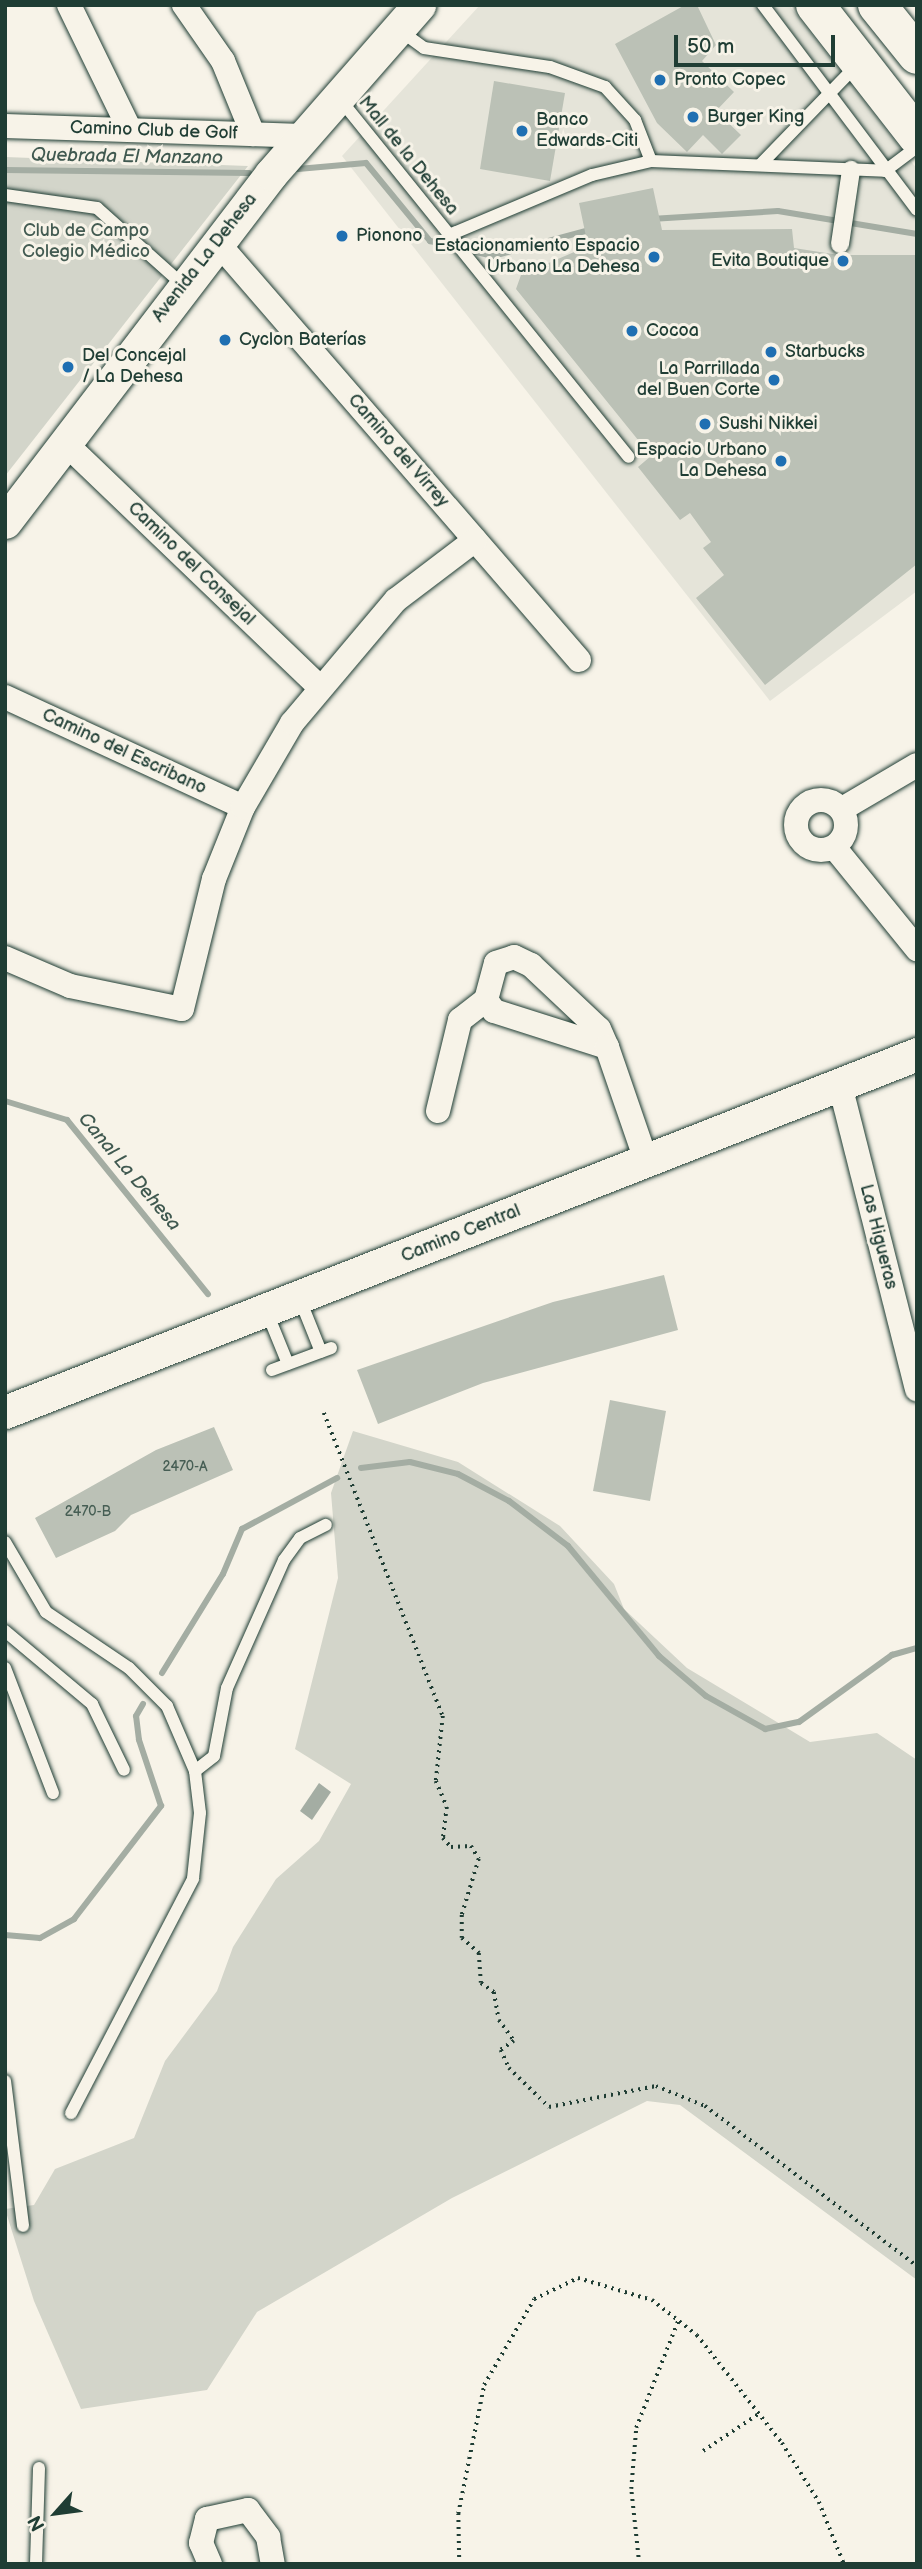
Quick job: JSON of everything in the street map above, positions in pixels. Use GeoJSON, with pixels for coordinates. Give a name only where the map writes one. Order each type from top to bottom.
{"type":"FeatureCollection","features":[{"type":"Feature","properties":{"kind":"main road"},"geometry":{"type":"LineString","coordinates":[[815,5],[917,136]]}},
{"type":"Feature","properties":{"kind":"main road"},"geometry":{"type":"LineString","coordinates":[[877,5],[917,55]]}},
{"type":"Feature","properties":{"kind":"main road","name":"Avenida La Dehesa"},"geometry":{"type":"LineString","coordinates":[[5,522],[217,242],[337,95],[409,17]]}},
{"type":"Feature","properties":{"kind":"main road","name":"Camino Central"},"geometry":{"type":"LineString","coordinates":[[5,1412],[917,1054]]}},
{"type":"Feature","properties":{"kind":"street"},"geometry":{"type":"LineString","coordinates":[[69,5],[130,130]]}},
{"type":"Feature","properties":{"kind":"street"},"geometry":{"type":"LineString","coordinates":[[184,5],[223,61],[253,134]]}},
{"type":"Feature","properties":{"kind":"street","name":"Camino Club de Golf"},"geometry":{"type":"LineString","coordinates":[[5,126],[303,136]]}},
{"type":"Feature","properties":{"kind":"street"},"geometry":{"type":"LineString","coordinates":[[843,229],[851,170]]}},
{"type":"Feature","properties":{"kind":"street","name":"Camino del Virrey"},"geometry":{"type":"LineString","coordinates":[[217,242],[579,660]]}},
{"type":"Feature","properties":{"kind":"street","name":"Camino del Consejal"},"geometry":{"type":"LineString","coordinates":[[64,442],[318,686]]}},
{"type":"Feature","properties":{"kind":"street"},"geometry":{"type":"LineString","coordinates":[[5,958],[70,986],[182,1009],[202,918],[243,807],[318,686],[396,600],[475,540]]}},
{"type":"Feature","properties":{"kind":"street","name":"Camino del Escribano"},"geometry":{"type":"LineString","coordinates":[[5,697],[243,807]]}},
{"type":"Feature","properties":{"kind":"street"},"geometry":{"type":"LineString","coordinates":[[917,765],[842,809],[813,801],[796,825],[804,844],[834,847],[917,949]]}},
{"type":"Feature","properties":{"kind":"street"},"geometry":{"type":"LineString","coordinates":[[834,847],[844,837],[842,809]]}},
{"type":"Feature","properties":{"kind":"street"},"geometry":{"type":"LineString","coordinates":[[438,1111],[460,1020],[486,1000],[496,963],[514,957],[561,986],[607,1046],[646,1160]]}},
{"type":"Feature","properties":{"kind":"street"},"geometry":{"type":"LineString","coordinates":[[486,1000],[513,1021],[607,1046]]}},
{"type":"Feature","properties":{"kind":"street","name":"Las Higueras"},"geometry":{"type":"LineString","coordinates":[[840,1085],[917,1389]]}},
{"type":"Feature","properties":{"kind":"street"},"geometry":{"type":"LineString","coordinates":[[210,2564],[201,2543],[202,2527],[230,2510],[248,2510],[259,2520],[273,2564]]}},
{"type":"Feature","properties":{"kind":"lane"},"geometry":{"type":"LineString","coordinates":[[763,5],[885,171],[917,210]]}},
{"type":"Feature","properties":{"kind":"lane"},"geometry":{"type":"LineString","coordinates":[[409,17],[424,48],[550,67],[605,87],[635,120],[651,162]]}},
{"type":"Feature","properties":{"kind":"lane"},"geometry":{"type":"LineString","coordinates":[[761,164],[826,90],[859,62]]}},
{"type":"Feature","properties":{"kind":"lane","name":"Mall de la Dehesa"},"geometry":{"type":"LineString","coordinates":[[337,95],[629,457]]}},
{"type":"Feature","properties":{"kind":"lane"},"geometry":{"type":"LineString","coordinates":[[451,237],[592,175],[651,162],[761,164],[885,171],[917,147]]}},
{"type":"Feature","properties":{"kind":"lane"},"geometry":{"type":"LineString","coordinates":[[5,195],[97,208],[183,285]]}},
{"type":"Feature","properties":{"kind":"lane"},"geometry":{"type":"LineString","coordinates":[[272,1370],[326,1350],[299,1297]]}},
{"type":"Feature","properties":{"kind":"lane"},"geometry":{"type":"LineString","coordinates":[[266,1310],[288,1364]]}},
{"type":"Feature","properties":{"kind":"lane"},"geometry":{"type":"LineString","coordinates":[[195,1771],[214,1756],[227,1688],[284,1560],[300,1538],[326,1525]]}},
{"type":"Feature","properties":{"kind":"lane"},"geometry":{"type":"LineString","coordinates":[[5,1542],[46,1612],[129,1668],[167,1706],[195,1771],[200,1813],[193,1879],[71,2113]]}},
{"type":"Feature","properties":{"kind":"lane"},"geometry":{"type":"LineString","coordinates":[[5,1631],[92,1704],[124,1770]]}},
{"type":"Feature","properties":{"kind":"lane"},"geometry":{"type":"LineString","coordinates":[[5,1668],[53,1793]]}},
{"type":"Feature","properties":{"kind":"lane"},"geometry":{"type":"LineString","coordinates":[[5,2081],[23,2226]]}},
{"type":"Feature","properties":{"kind":"lane"},"geometry":{"type":"LineString","coordinates":[[36,2564],[39,2468]]}},
{"type":"Feature","properties":{"kind":"path"},"geometry":{"type":"LineString","coordinates":[[324,1413],[443,1716],[436,1781],[447,1807],[443,1838],[451,1847],[471,1846],[479,1859],[462,1915],[462,1938],[478,1953],[481,1983],[494,1992],[499,2020],[514,2041],[501,2050],[509,2068],[549,2107],[656,2086],[705,2106],[917,2266]]}},
{"type":"Feature","properties":{"kind":"path"},"geometry":{"type":"LineString","coordinates":[[459,2564],[458,2514],[484,2385],[534,2298],[578,2278],[652,2300],[679,2318],[760,2413],[819,2502],[844,2564]]}},
{"type":"Feature","properties":{"kind":"path"},"geometry":{"type":"LineString","coordinates":[[639,2564],[631,2489],[636,2428],[679,2318]]}},
{"type":"Feature","properties":{"kind":"path"},"geometry":{"type":"LineString","coordinates":[[703,2451],[760,2413]]}},
{"type":"Feature","properties":{"kind":"shaded area"},"geometry":{"type":"Polygon","coordinates":[[[480,5],[789,5],[917,169],[917,591],[770,701],[342,156],[480,5]]]}},
{"type":"Feature","properties":{"kind":"shaded area"},"geometry":{"type":"Polygon","coordinates":[[[319,1783],[331,1792],[312,1820],[300,1811],[319,1783]]]}},
{"type":"Feature","properties":{"kind":"green space","name":"Club de Campo Colegio Médico"},"geometry":{"type":"Polygon","coordinates":[[[5,157],[248,166],[5,476],[5,157]]]}},
{"type":"Feature","properties":{"kind":"green space"},"geometry":{"type":"Polygon","coordinates":[[[353,1431],[458,1462],[560,1526],[614,1584],[624,1609],[687,1668],[810,1742],[877,1733],[917,1760],[917,2280],[680,2105],[647,2101],[452,2198],[257,2312],[207,2390],[81,2409],[34,2301],[5,2209],[34,2205],[55,2169],[134,2138],[165,2061],[217,1991],[233,1947],[276,1879],[319,1841],[351,1784],[295,1749],[338,1578],[331,1493],[353,1431]]]}},
{"type":"Feature","properties":{"kind":"building"},"geometry":{"type":"Polygon","coordinates":[[[685,5],[697,5],[716,45],[702,61],[734,92],[716,111],[741,135],[722,154],[703,135],[687,152],[657,123],[615,44],[685,5]]]}},
{"type":"Feature","properties":{"kind":"building","name":"Banco Edwards-Citi"},"geometry":{"type":"Polygon","coordinates":[[[494,81],[565,93],[550,181],[480,169],[494,81]]]}},
{"type":"Feature","properties":{"kind":"building","name":"Espacio Urbano La Dehesa"},"geometry":{"type":"Polygon","coordinates":[[[653,188],[662,230],[792,229],[794,248],[839,255],[917,255],[917,564],[765,685],[696,598],[724,575],[703,548],[711,542],[690,513],[680,520],[638,467],[651,456],[516,289],[521,275],[588,246],[579,203],[653,188]]]}},
{"type":"Feature","properties":{"kind":"building"},"geometry":{"type":"Polygon","coordinates":[[[664,1275],[678,1330],[483,1383],[378,1424],[357,1370],[553,1302],[664,1275]]]}},
{"type":"Feature","properties":{"kind":"building"},"geometry":{"type":"Polygon","coordinates":[[[610,1400],[666,1411],[650,1501],[593,1491],[610,1400]]]}},
{"type":"Feature","properties":{"kind":"building"},"geometry":{"type":"Polygon","coordinates":[[[214,1427],[233,1470],[131,1515],[115,1531],[56,1558],[35,1518],[156,1450],[214,1427]]]}},
{"type":"Feature","properties":{"kind":"waterway","name":"Quebrada El Manzano"},"geometry":{"type":"LineString","coordinates":[[298,169],[366,163],[430,241],[493,256],[593,229]]}},
{"type":"Feature","properties":{"kind":"waterway","name":"Quebrada El Manzano"},"geometry":{"type":"LineString","coordinates":[[5,170],[249,173]]}},
{"type":"Feature","properties":{"kind":"waterway","name":"Quebrada El Manzano"},"geometry":{"type":"LineString","coordinates":[[651,219],[778,211],[917,234]]}},
{"type":"Feature","properties":{"kind":"waterway","name":"Canal La Dehesa"},"geometry":{"type":"LineString","coordinates":[[5,1101],[67,1120],[208,1294]]}},
{"type":"Feature","properties":{"kind":"waterway"},"geometry":{"type":"LineString","coordinates":[[361,1468],[410,1462],[458,1474],[509,1501],[568,1546],[659,1656],[706,1696],[765,1729],[799,1722],[892,1655],[917,1648]]}},
{"type":"Feature","properties":{"kind":"waterway"},"geometry":{"type":"LineString","coordinates":[[162,1673],[223,1574],[242,1529],[337,1478]]}},
{"type":"Feature","properties":{"kind":"waterway"},"geometry":{"type":"LineString","coordinates":[[5,1935],[40,1938],[74,1919],[161,1806],[139,1740],[136,1716],[143,1704]]}},
{"type":"Feature","properties":{"kind":"place","name":"Pronto Copec"},"geometry":{"type":"Point","coordinates":[660,80]}},
{"type":"Feature","properties":{"kind":"place","name":"Burger King"},"geometry":{"type":"Point","coordinates":[693,117]}},
{"type":"Feature","properties":{"kind":"place","name":"Banco Edwards-Citi"},"geometry":{"type":"Point","coordinates":[522,131]}},
{"type":"Feature","properties":{"kind":"place","name":"Pionono"},"geometry":{"type":"Point","coordinates":[342,236]}},
{"type":"Feature","properties":{"kind":"place","name":"Estacionamiento Espacio Urbano La Dehesa"},"geometry":{"type":"Point","coordinates":[654,257]}},
{"type":"Feature","properties":{"kind":"place","name":"Evita Boutique"},"geometry":{"type":"Point","coordinates":[843,261]}},
{"type":"Feature","properties":{"kind":"place","name":"Cocoa"},"geometry":{"type":"Point","coordinates":[632,331]}},
{"type":"Feature","properties":{"kind":"place","name":"Cyclon Baterías"},"geometry":{"type":"Point","coordinates":[225,340]}},
{"type":"Feature","properties":{"kind":"place","name":"Starbucks"},"geometry":{"type":"Point","coordinates":[771,352]}},
{"type":"Feature","properties":{"kind":"place","name":"Del Concejal / La Dehesa"},"geometry":{"type":"Point","coordinates":[68,367]}},
{"type":"Feature","properties":{"kind":"place","name":"La Parrillada del Buen Corte"},"geometry":{"type":"Point","coordinates":[774,380]}},
{"type":"Feature","properties":{"kind":"place","name":"Sushi Nikkei"},"geometry":{"type":"Point","coordinates":[705,424]}},
{"type":"Feature","properties":{"kind":"place","name":"Espacio Urbano La Dehesa"},"geometry":{"type":"Point","coordinates":[781,461]}}]}
